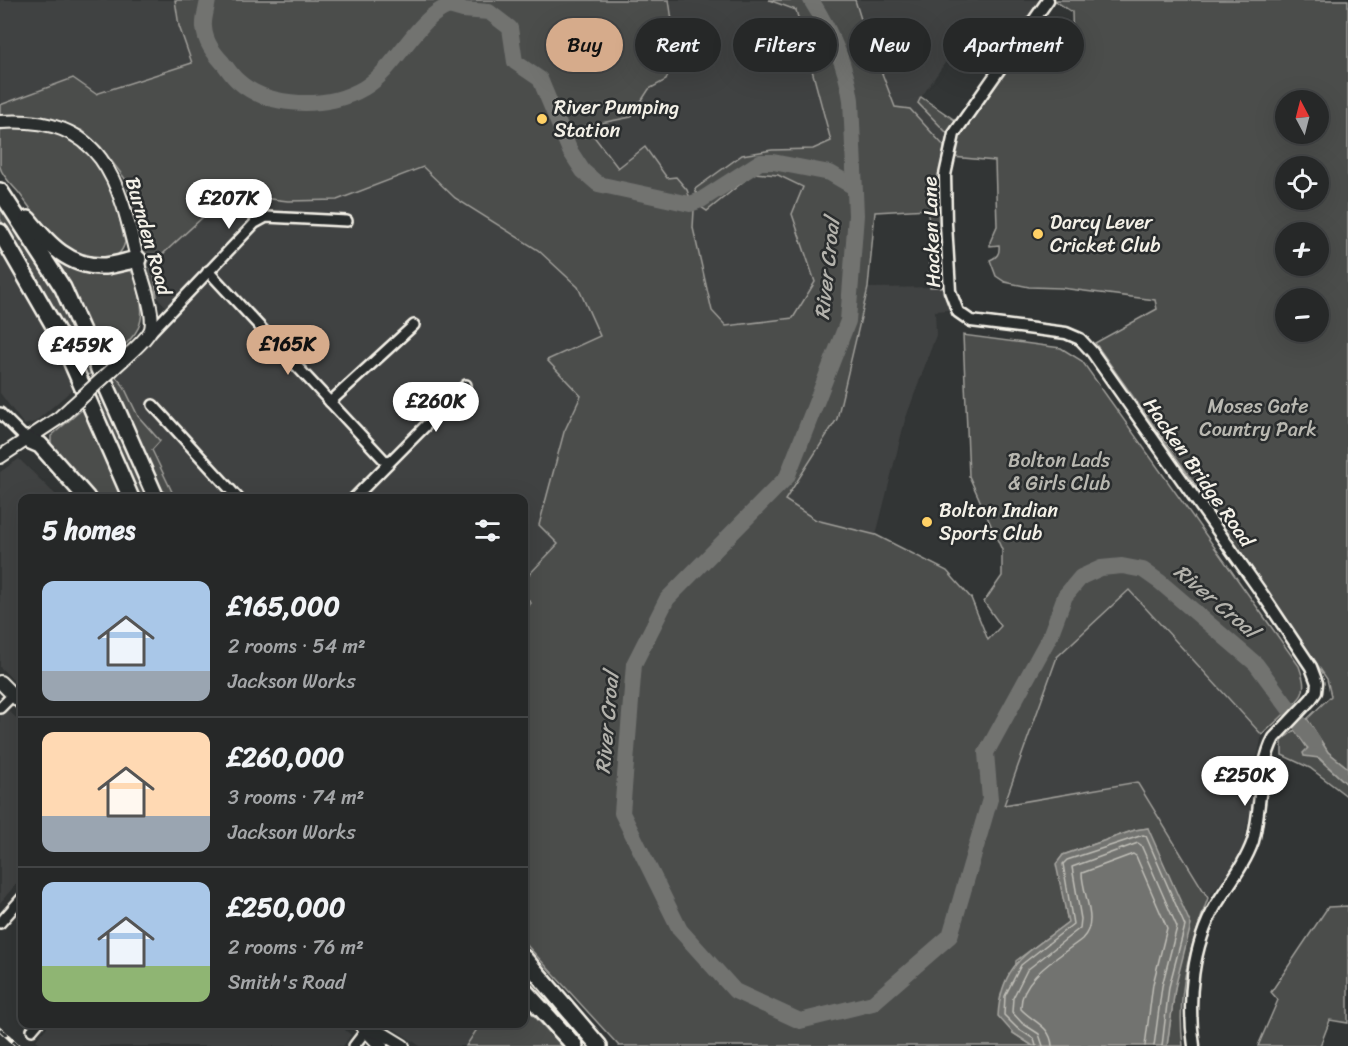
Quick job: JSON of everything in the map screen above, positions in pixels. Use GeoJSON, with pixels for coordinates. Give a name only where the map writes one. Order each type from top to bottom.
{"type":"FeatureCollection","features":[{"type":"Feature","properties":{"kind":"highway"},"geometry":{"type":"LineString","coordinates":[[0,184],[57,252],[89,265],[105,266],[138,259]]}},
{"type":"Feature","properties":{"kind":"highway"},"geometry":{"type":"LineString","coordinates":[[0,191],[63,288],[154,494]]}},
{"type":"Feature","properties":{"kind":"highway"},"geometry":{"type":"LineString","coordinates":[[0,232],[62,340],[128,494]]}},
{"type":"Feature","properties":{"kind":"highway"},"geometry":{"type":"LineString","coordinates":[[26,439],[40,445],[83,494]]}},
{"type":"Feature","properties":{"kind":"highway"},"geometry":{"type":"LineString","coordinates":[[528,963],[600,1046]]}},
{"type":"Feature","properties":{"kind":"highway"},"geometry":{"type":"LineString","coordinates":[[549,987],[609,1046]]}},
{"type":"Feature","properties":{"kind":"highway"},"geometry":{"type":"LineString","coordinates":[[528,994],[574,1046]]}},
{"type":"Feature","properties":{"kind":"main road","name":"Burnden Road"},"geometry":{"type":"LineString","coordinates":[[0,122],[36,122],[50,125],[81,138],[110,171],[138,259],[152,320],[150,332]]}},
{"type":"Feature","properties":{"kind":"main road"},"geometry":{"type":"LineString","coordinates":[[0,457],[59,418],[150,332]]}},
{"type":"Feature","properties":{"kind":"main road"},"geometry":{"type":"LineString","coordinates":[[0,682],[18,700]]}},
{"type":"Feature","properties":{"kind":"main road"},"geometry":{"type":"LineString","coordinates":[[365,1028],[381,1046]]}},
{"type":"Feature","properties":{"kind":"main road"},"geometry":{"type":"LineString","coordinates":[[368,1028],[403,1046]]}},
{"type":"Feature","properties":{"kind":"street","name":"Hacken Lane"},"geometry":{"type":"LineString","coordinates":[[958,312],[951,299],[945,224],[945,175],[954,134],[1048,0]]}},
{"type":"Feature","properties":{"kind":"street"},"geometry":{"type":"LineString","coordinates":[[150,332],[255,223],[266,218],[346,220]]}},
{"type":"Feature","properties":{"kind":"street"},"geometry":{"type":"LineString","coordinates":[[208,271],[387,463]]}},
{"type":"Feature","properties":{"kind":"street","name":"Hacken Bridge Road"},"geometry":{"type":"LineString","coordinates":[[958,312],[964,318],[979,323],[1066,333],[1080,339],[1092,352],[1263,595],[1311,667],[1317,683],[1316,692],[1311,699],[1274,738],[1268,751],[1256,832],[1251,847],[1212,913],[1196,962],[1191,990],[1190,1022],[1194,1046]]}},
{"type":"Feature","properties":{"kind":"street"},"geometry":{"type":"LineString","coordinates":[[330,402],[414,325]]}},
{"type":"Feature","properties":{"kind":"street"},"geometry":{"type":"LineString","coordinates":[[358,494],[466,385]]}},
{"type":"Feature","properties":{"kind":"street"},"geometry":{"type":"LineString","coordinates":[[153,405],[234,494]]}},
{"type":"Feature","properties":{"kind":"street"},"geometry":{"type":"LineString","coordinates":[[0,414],[26,439]]}},
{"type":"Feature","properties":{"kind":"street"},"geometry":{"type":"LineString","coordinates":[[0,708],[13,695]]}},
{"type":"Feature","properties":{"kind":"street"},"geometry":{"type":"LineString","coordinates":[[0,923],[18,903]]}},
{"type":"Feature","properties":{"kind":"street"},"geometry":{"type":"LineString","coordinates":[[354,1046],[362,1028]]}},
{"type":"Feature","properties":{"kind":"shaded area"},"geometry":{"type":"Polygon","coordinates":[[[0,0],[175,0],[179,26],[193,63],[96,94],[73,78],[0,105],[0,0]]]}},
{"type":"Feature","properties":{"kind":"shaded area"},"geometry":{"type":"Polygon","coordinates":[[[669,0],[769,0],[796,10],[798,18],[733,18],[733,72],[813,72],[831,141],[813,149],[772,150],[707,210],[754,173],[778,175],[803,188],[806,252],[815,282],[793,318],[726,327],[712,311],[693,228],[694,210],[667,178],[618,168],[586,125],[631,117],[649,89],[666,79],[669,72],[721,72],[721,18],[672,18],[669,0]]]}},
{"type":"Feature","properties":{"kind":"shaded area"},"geometry":{"type":"Polygon","coordinates":[[[855,0],[1041,0],[1028,18],[943,18],[943,66],[918,102],[947,133],[944,146],[910,109],[895,107],[881,72],[931,72],[931,18],[861,18],[855,0]]]}},
{"type":"Feature","properties":{"kind":"shaded area"},"geometry":{"type":"Polygon","coordinates":[[[423,167],[455,198],[538,250],[578,287],[600,336],[582,395],[564,432],[558,544],[528,576],[528,494],[173,494],[152,449],[160,441],[138,416],[123,385],[115,376],[176,317],[157,297],[153,263],[214,207],[229,200],[245,196],[288,201],[337,200],[423,167]]]}},
{"type":"Feature","properties":{"kind":"shaded area"},"geometry":{"type":"Polygon","coordinates":[[[0,253],[7,255],[73,389],[35,422],[24,425],[0,393],[0,253]]]}},
{"type":"Feature","properties":{"kind":"shaded area"},"geometry":{"type":"Polygon","coordinates":[[[945,287],[949,310],[935,311],[936,335],[905,420],[876,535],[816,520],[785,500],[837,419],[868,288],[945,287]]]}},
{"type":"Feature","properties":{"kind":"shaded area"},"geometry":{"type":"Polygon","coordinates":[[[19,459],[55,494],[18,494],[18,685],[0,667],[0,472],[19,459]]]}},
{"type":"Feature","properties":{"kind":"shaded area"},"geometry":{"type":"Polygon","coordinates":[[[1129,590],[1262,735],[1241,858],[1208,898],[1136,782],[1004,805],[1038,704],[1057,657],[1072,640],[1129,590]]]}},
{"type":"Feature","properties":{"kind":"shaded area"},"geometry":{"type":"Polygon","coordinates":[[[0,702],[18,720],[18,882],[0,903],[0,702]]]}},
{"type":"Feature","properties":{"kind":"shaded area"},"geometry":{"type":"Polygon","coordinates":[[[46,1028],[343,1028],[351,1035],[343,1046],[44,1046],[36,1040],[46,1028]]]}},
{"type":"Feature","properties":{"kind":"shaded area"},"geometry":{"type":"Polygon","coordinates":[[[393,1028],[478,1028],[466,1046],[420,1046],[393,1028]]]}},
{"type":"Feature","properties":{"kind":"green space","name":"Bolton Lads & Girls Club"},"geometry":{"type":"Polygon","coordinates":[[[175,0],[669,0],[672,18],[635,18],[635,72],[669,72],[666,80],[649,89],[631,117],[586,126],[618,168],[645,147],[667,178],[676,177],[687,190],[694,210],[693,228],[712,311],[726,326],[793,318],[815,282],[792,214],[803,187],[778,175],[754,173],[707,211],[701,207],[695,189],[742,155],[772,150],[813,149],[831,141],[813,72],[837,72],[837,18],[798,18],[796,10],[769,0],[855,0],[861,18],[849,18],[849,72],[881,72],[895,107],[910,109],[944,146],[939,208],[945,287],[930,287],[928,209],[875,212],[868,288],[837,419],[785,500],[816,520],[876,535],[947,571],[971,598],[988,640],[1001,626],[984,602],[1002,576],[1002,550],[969,476],[963,335],[1061,348],[1082,361],[1299,666],[1304,687],[1300,698],[1262,735],[1129,590],[1057,657],[1004,805],[1137,782],[1208,898],[1186,970],[1181,1007],[1183,1046],[1167,1046],[1175,988],[1148,828],[1135,830],[1063,855],[1057,864],[1068,922],[1016,961],[1013,1033],[1033,1046],[619,1046],[528,946],[528,607],[531,603],[528,600],[528,576],[558,544],[539,525],[564,432],[581,396],[547,360],[600,336],[578,287],[538,250],[455,198],[423,167],[337,200],[288,201],[245,196],[214,207],[153,263],[157,297],[146,269],[126,180],[101,147],[83,131],[63,123],[35,117],[0,115],[0,105],[73,78],[96,94],[192,63],[179,26],[175,0]]]}},
{"type":"Feature","properties":{"kind":"green space","name":"Moses Gate Country Park"},"geometry":{"type":"Polygon","coordinates":[[[1348,0],[1348,768],[1328,752],[1307,719],[1331,696],[1327,679],[1188,474],[1095,343],[1157,309],[1155,300],[1061,288],[1029,287],[1005,282],[996,276],[990,260],[998,255],[999,251],[999,245],[990,246],[997,226],[995,161],[953,157],[960,136],[1006,72],[1084,72],[1084,18],[1072,18],[1072,12],[1055,1],[1348,0]]]}},
{"type":"Feature","properties":{"kind":"green space"},"geometry":{"type":"Polygon","coordinates":[[[921,97],[956,121],[947,133],[918,103],[921,97]]]}},
{"type":"Feature","properties":{"kind":"green space"},"geometry":{"type":"Polygon","coordinates":[[[22,126],[59,134],[77,144],[100,166],[110,184],[117,205],[125,242],[117,255],[107,259],[88,257],[64,246],[44,227],[5,177],[0,167],[0,130],[22,126]]]}},
{"type":"Feature","properties":{"kind":"green space"},"geometry":{"type":"Polygon","coordinates":[[[0,200],[57,289],[94,369],[87,377],[64,326],[35,274],[0,219],[0,200]]]}},
{"type":"Feature","properties":{"kind":"green space"},"geometry":{"type":"Polygon","coordinates":[[[44,247],[130,270],[134,275],[142,316],[136,333],[105,363],[87,321],[44,247]]]}},
{"type":"Feature","properties":{"kind":"green space"},"geometry":{"type":"Polygon","coordinates":[[[115,376],[123,385],[138,416],[160,441],[152,450],[173,494],[161,494],[112,380],[115,376]]]}},
{"type":"Feature","properties":{"kind":"green space"},"geometry":{"type":"Polygon","coordinates":[[[102,387],[149,494],[136,494],[94,395],[102,387]]]}},
{"type":"Feature","properties":{"kind":"green space"},"geometry":{"type":"Polygon","coordinates":[[[85,407],[121,494],[92,494],[51,448],[51,436],[85,407]]]}},
{"type":"Feature","properties":{"kind":"green space"},"geometry":{"type":"Polygon","coordinates":[[[1295,730],[1308,749],[1348,785],[1348,797],[1310,768],[1282,755],[1282,740],[1295,730]]]}},
{"type":"Feature","properties":{"kind":"green space"},"geometry":{"type":"Polygon","coordinates":[[[1348,906],[1348,1023],[1330,1020],[1320,1046],[1258,1046],[1278,1000],[1271,992],[1328,907],[1348,906]]]}},
{"type":"Feature","properties":{"kind":"green space"},"geometry":{"type":"Polygon","coordinates":[[[528,971],[582,1036],[584,1042],[575,1039],[528,988],[528,971]]]}},
{"type":"Feature","properties":{"kind":"green space"},"geometry":{"type":"Polygon","coordinates":[[[528,1009],[562,1046],[466,1046],[478,1028],[528,1028],[528,1009]]]}},
{"type":"Feature","properties":{"kind":"water"},"geometry":{"type":"Polygon","coordinates":[[[1307,719],[1328,752],[1348,768],[1348,785],[1319,758],[1304,756],[1303,753],[1308,748],[1295,730],[1307,719]]]}},
{"type":"Feature","properties":{"kind":"water"},"geometry":{"type":"Polygon","coordinates":[[[1148,828],[1191,925],[1175,988],[1167,1046],[1033,1046],[1013,1033],[998,1016],[1000,998],[1011,970],[1030,951],[1068,922],[1056,864],[1063,855],[1135,830],[1148,828]]]}},
{"type":"Feature","properties":{"kind":"waterway","name":"River Croal"},"geometry":{"type":"LineString","coordinates":[[208,0],[204,24],[210,46],[238,81],[266,97],[300,103],[334,100],[350,95],[376,79],[426,21],[437,12],[449,6],[463,10],[489,12],[510,28],[515,62],[540,79],[570,151],[583,171],[598,184],[690,204],[701,200],[760,162],[773,162],[830,173],[854,187]]}},
{"type":"Feature","properties":{"kind":"waterway","name":"River Croal"},"geometry":{"type":"LineString","coordinates":[[811,0],[836,48],[851,100],[856,215],[848,321],[787,477],[667,599],[634,664],[622,813],[680,930],[735,991],[800,1021],[873,1003],[950,936],[990,799],[986,753],[1050,636],[1065,596],[1081,577],[1101,568],[1122,566],[1143,570],[1160,582],[1256,664],[1313,741]]}},
{"type":"Feature","properties":{"kind":"railway"},"geometry":{"type":"LineString","coordinates":[[0,1029],[18,1046]]}},
{"type":"Feature","properties":{"kind":"place","name":"River Pumping Station"},"geometry":{"type":"Point","coordinates":[542,119]}},
{"type":"Feature","properties":{"kind":"place","name":"Darcy Lever Cricket Club"},"geometry":{"type":"Point","coordinates":[1038,234]}},
{"type":"Feature","properties":{"kind":"place","name":"Bolton Indian Sports Club"},"geometry":{"type":"Point","coordinates":[927,522]}}]}
